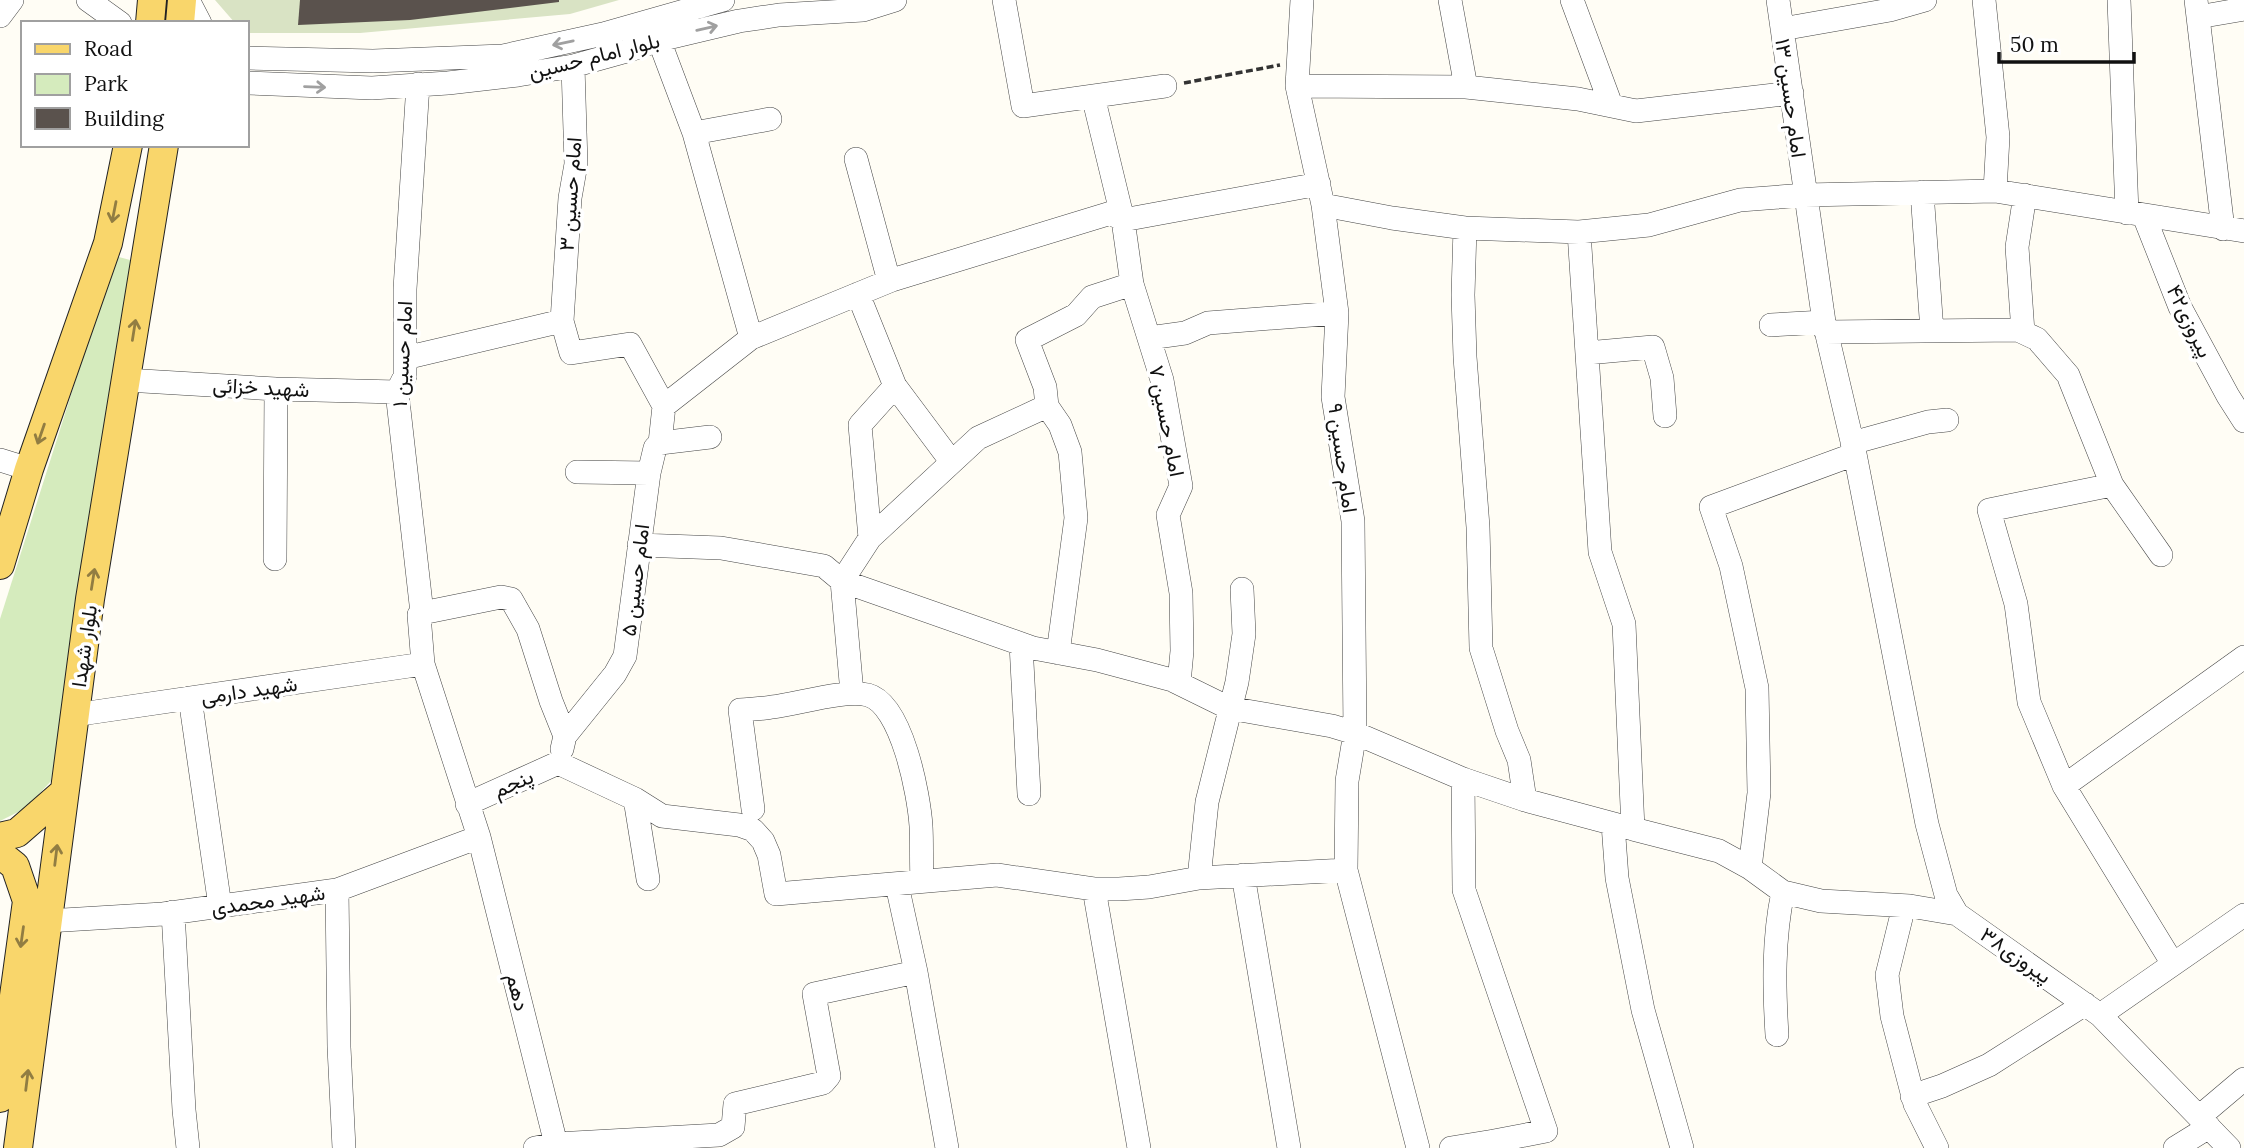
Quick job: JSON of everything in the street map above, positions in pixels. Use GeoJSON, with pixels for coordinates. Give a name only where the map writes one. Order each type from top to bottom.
{"type":"FeatureCollection","features":[{"type":"Feature","properties":{"kind":"main road"},"geometry":{"type":"LineString","coordinates":[[150,21],[152,0]]}},
{"type":"Feature","properties":{"kind":"main road"},"geometry":{"type":"LineString","coordinates":[[180,21],[182,0]]}},
{"type":"Feature","properties":{"kind":"main road"},"geometry":{"type":"LineString","coordinates":[[0,565],[29,469],[108,243],[128,147]]}},
{"type":"Feature","properties":{"kind":"main road","name":"بلوار شهدا"},"geometry":{"type":"LineString","coordinates":[[0,1098],[47,921],[90,599],[164,147]]}},
{"type":"Feature","properties":{"kind":"main road"},"geometry":{"type":"LineString","coordinates":[[108,243],[146,249]]}},
{"type":"Feature","properties":{"kind":"main road"},"geometry":{"type":"LineString","coordinates":[[0,837],[17,833],[64,792]]}},
{"type":"Feature","properties":{"kind":"main road","name":"بلوار شهدا"},"geometry":{"type":"LineString","coordinates":[[0,855],[15,866],[27,901],[18,1148]]}},
{"type":"Feature","properties":{"kind":"street"},"geometry":{"type":"LineString","coordinates":[[0,16],[12,0]]}},
{"type":"Feature","properties":{"kind":"street"},"geometry":{"type":"LineString","coordinates":[[88,0],[117,21]]}},
{"type":"Feature","properties":{"kind":"street"},"geometry":{"type":"LineString","coordinates":[[188,0],[199,21]]}},
{"type":"Feature","properties":{"kind":"street"},"geometry":{"type":"LineString","coordinates":[[248,58],[373,61],[503,56],[603,34],[723,0]]}},
{"type":"Feature","properties":{"kind":"street","name":"بلوار امام حسین"},"geometry":{"type":"LineString","coordinates":[[248,83],[372,88],[518,75],[573,65],[659,40],[739,21],[779,15],[863,10],[895,0]]}},
{"type":"Feature","properties":{"kind":"street"},"geometry":{"type":"LineString","coordinates":[[1004,0],[1023,106],[1165,86]]}},
{"type":"Feature","properties":{"kind":"street","name":"امام حسین ۹"},"geometry":{"type":"LineString","coordinates":[[1302,0],[1297,86],[1321,195],[1336,313],[1333,397],[1353,521],[1354,733],[1347,781],[1346,870],[1418,1148]]}},
{"type":"Feature","properties":{"kind":"street"},"geometry":{"type":"LineString","coordinates":[[1450,0],[1465,87]]}},
{"type":"Feature","properties":{"kind":"street"},"geometry":{"type":"LineString","coordinates":[[1572,0],[1611,105]]}},
{"type":"Feature","properties":{"kind":"street","name":"امام حسین ۱۳"},"geometry":{"type":"LineString","coordinates":[[1778,0],[1825,327],[1854,449],[1927,824],[1946,895],[1957,914]]}},
{"type":"Feature","properties":{"kind":"street"},"geometry":{"type":"LineString","coordinates":[[1782,29],[1890,10],[1925,0]]}},
{"type":"Feature","properties":{"kind":"street"},"geometry":{"type":"LineString","coordinates":[[1984,0],[1998,137],[1995,191]]}},
{"type":"Feature","properties":{"kind":"street","name":"پیروزی۴۲"},"geometry":{"type":"LineString","coordinates":[[2119,0],[2136,215],[2180,307],[2244,421]]}},
{"type":"Feature","properties":{"kind":"street"},"geometry":{"type":"LineString","coordinates":[[405,358],[562,321],[571,353],[630,344],[664,405],[751,338],[889,281],[1111,214],[1123,220],[1321,195],[1392,218],[1465,228],[1579,232],[1649,225],[1740,200],[1805,195],[1995,191],[2234,230],[2197,8],[2244,9]]}},
{"type":"Feature","properties":{"kind":"street"},"geometry":{"type":"LineString","coordinates":[[659,40],[694,133],[751,338]]}},
{"type":"Feature","properties":{"kind":"street","name":"امام حسین ۳"},"geometry":{"type":"LineString","coordinates":[[562,321],[570,198],[576,164],[573,65]]}},
{"type":"Feature","properties":{"kind":"street","name":"امام حسین ۱"},"geometry":{"type":"LineString","coordinates":[[418,85],[405,289],[405,376],[397,392],[422,613],[419,615],[423,664],[467,804]]}},
{"type":"Feature","properties":{"kind":"street"},"geometry":{"type":"LineString","coordinates":[[1297,86],[1465,87],[1578,99],[1636,111],[1792,93]]}},
{"type":"Feature","properties":{"kind":"street","name":"امام حسین ۷"},"geometry":{"type":"LineString","coordinates":[[1093,96],[1123,220],[1132,284],[1162,380],[1181,486],[1168,515],[1181,593],[1182,651],[1179,683]]}},
{"type":"Feature","properties":{"kind":"street"},"geometry":{"type":"LineString","coordinates":[[694,133],[770,119]]}},
{"type":"Feature","properties":{"kind":"street"},"geometry":{"type":"LineString","coordinates":[[856,159],[889,281]]}},
{"type":"Feature","properties":{"kind":"street"},"geometry":{"type":"LineString","coordinates":[[1922,192],[1932,331]]}},
{"type":"Feature","properties":{"kind":"street"},"geometry":{"type":"LineString","coordinates":[[2023,332],[2017,247],[2025,195]]}},
{"type":"Feature","properties":{"kind":"street"},"geometry":{"type":"LineString","coordinates":[[1465,228],[1463,295],[1478,527],[1481,648],[1519,760],[1525,800]]}},
{"type":"Feature","properties":{"kind":"street"},"geometry":{"type":"LineString","coordinates":[[1579,232],[1600,552],[1624,624],[1623,826],[1618,878],[1643,1010],[1682,1148]]}},
{"type":"Feature","properties":{"kind":"street"},"geometry":{"type":"LineString","coordinates":[[1058,653],[1076,518],[1070,452],[1060,425],[1047,406],[1045,387],[1027,340],[1076,315],[1092,297],[1132,284]]}},
{"type":"Feature","properties":{"kind":"street"},"geometry":{"type":"LineString","coordinates":[[858,294],[895,386],[951,461]]}},
{"type":"Feature","properties":{"kind":"street"},"geometry":{"type":"LineString","coordinates":[[1149,338],[1185,333],[1208,323],[1336,313]]}},
{"type":"Feature","properties":{"kind":"street"},"geometry":{"type":"LineString","coordinates":[[1771,325],[1932,331],[2018,330],[2038,339],[2068,375],[2112,485],[2161,555]]}},
{"type":"Feature","properties":{"kind":"street"},"geometry":{"type":"LineString","coordinates":[[1587,353],[1653,347],[1661,378],[1665,416]]}},
{"type":"Feature","properties":{"kind":"street","name":"شهید خزائی"},"geometry":{"type":"LineString","coordinates":[[126,380],[276,389],[397,392]]}},
{"type":"Feature","properties":{"kind":"street"},"geometry":{"type":"LineString","coordinates":[[870,538],[860,425],[895,386]]}},
{"type":"Feature","properties":{"kind":"street"},"geometry":{"type":"LineString","coordinates":[[275,559],[276,389]]}},
{"type":"Feature","properties":{"kind":"street","name":"امام حسین ۵"},"geometry":{"type":"LineString","coordinates":[[565,736],[615,674],[625,656],[649,473],[655,448],[660,443],[664,405]]}},
{"type":"Feature","properties":{"kind":"street"},"geometry":{"type":"LineString","coordinates":[[852,693],[842,582],[870,538],[978,438],[1047,406]]}},
{"type":"Feature","properties":{"kind":"street"},"geometry":{"type":"LineString","coordinates":[[1750,868],[1759,793],[1757,688],[1731,566],[1711,507],[1854,449],[1928,422],[1947,420]]}},
{"type":"Feature","properties":{"kind":"street"},"geometry":{"type":"LineString","coordinates":[[660,443],[710,438]]}},
{"type":"Feature","properties":{"kind":"street"},"geometry":{"type":"LineString","coordinates":[[0,460],[29,469]]}},
{"type":"Feature","properties":{"kind":"street"},"geometry":{"type":"LineString","coordinates":[[577,472],[649,473]]}},
{"type":"Feature","properties":{"kind":"street"},"geometry":{"type":"LineString","coordinates":[[2112,485],[1989,510],[2016,604],[2029,702],[2064,786],[2173,964]]}},
{"type":"Feature","properties":{"kind":"street","name":"پیروزی۳۸"},"geometry":{"type":"LineString","coordinates":[[639,545],[721,548],[824,566],[842,582],[1021,644],[1097,660],[1179,683],[1229,708],[1332,726],[1463,779],[1525,800],[1719,851],[1783,891],[1821,901],[1904,906],[1957,914],[2092,1009],[2229,1148]]}},
{"type":"Feature","properties":{"kind":"street"},"geometry":{"type":"LineString","coordinates":[[1199,878],[1207,802],[1237,682],[1244,634],[1242,589]]}},
{"type":"Feature","properties":{"kind":"street"},"geometry":{"type":"LineString","coordinates":[[422,613],[501,597],[511,599],[528,629],[565,736],[558,762],[635,799],[662,816],[740,825],[753,830],[763,841],[769,855],[776,894],[997,875],[1094,889],[1149,887],[1199,878],[1346,870]]}},
{"type":"Feature","properties":{"kind":"street"},"geometry":{"type":"LineString","coordinates":[[1021,644],[1029,794]]}},
{"type":"Feature","properties":{"kind":"street"},"geometry":{"type":"LineString","coordinates":[[2064,786],[2244,657]]}},
{"type":"Feature","properties":{"kind":"street","name":"شهید دارمی"},"geometry":{"type":"LineString","coordinates":[[75,715],[423,664]]}},
{"type":"Feature","properties":{"kind":"street"},"geometry":{"type":"LineString","coordinates":[[753,809],[740,710],[771,708],[852,693],[878,699],[892,717],[915,787],[921,824],[922,880]]}},
{"type":"Feature","properties":{"kind":"street"},"geometry":{"type":"LineString","coordinates":[[190,698],[220,906]]}},
{"type":"Feature","properties":{"kind":"street","name":"پنجم"},"geometry":{"type":"LineString","coordinates":[[467,804],[558,762]]}},
{"type":"Feature","properties":{"kind":"street"},"geometry":{"type":"LineString","coordinates":[[1451,1148],[1495,1144],[1546,1130],[1464,890],[1463,779]]}},
{"type":"Feature","properties":{"kind":"street"},"geometry":{"type":"LineString","coordinates":[[635,799],[648,879]]}},
{"type":"Feature","properties":{"kind":"street","name":"دهم"},"geometry":{"type":"LineString","coordinates":[[467,804],[479,836],[549,1147]]}},
{"type":"Feature","properties":{"kind":"street","name":"شهید محمدی"},"geometry":{"type":"LineString","coordinates":[[47,921],[173,912],[337,890],[479,836]]}},
{"type":"Feature","properties":{"kind":"street"},"geometry":{"type":"LineString","coordinates":[[1244,875],[1289,1148]]}},
{"type":"Feature","properties":{"kind":"street"},"geometry":{"type":"LineString","coordinates":[[897,885],[916,972],[947,1148]]}},
{"type":"Feature","properties":{"kind":"street"},"geometry":{"type":"LineString","coordinates":[[1094,889],[1139,1148]]}},
{"type":"Feature","properties":{"kind":"street"},"geometry":{"type":"LineString","coordinates":[[337,890],[339,1047],[344,1148]]}},
{"type":"Feature","properties":{"kind":"street"},"geometry":{"type":"LineString","coordinates":[[1777,1035],[1775,944],[1783,891]]}},
{"type":"Feature","properties":{"kind":"street"},"geometry":{"type":"LineString","coordinates":[[1904,906],[1887,975],[1892,1016],[1912,1096],[1937,1148]]}},
{"type":"Feature","properties":{"kind":"street"},"geometry":{"type":"LineString","coordinates":[[173,912],[188,1148]]}},
{"type":"Feature","properties":{"kind":"street"},"geometry":{"type":"LineString","coordinates":[[1912,1096],[1989,1065],[2092,1009],[2173,964],[2244,915]]}},
{"type":"Feature","properties":{"kind":"street"},"geometry":{"type":"LineString","coordinates":[[549,1147],[719,1135],[733,1127],[735,1104],[823,1083],[829,1076],[814,994],[916,972]]}},
{"type":"Feature","properties":{"kind":"street"},"geometry":{"type":"LineString","coordinates":[[2175,1148],[2204,1122],[2244,1079]]}},
{"type":"Feature","properties":{"kind":"path"},"geometry":{"type":"LineString","coordinates":[[1165,86],[1297,62]]}},
{"type":"Feature","properties":{"kind":"green space"},"geometry":{"type":"Polygon","coordinates":[[[215,0],[619,0],[570,14],[360,33],[248,33],[248,21],[233,21],[215,0]]]}},
{"type":"Feature","properties":{"kind":"green space"},"geometry":{"type":"Polygon","coordinates":[[[115,256],[134,261],[51,781],[26,808],[0,821],[0,619],[115,256]]]}},
{"type":"Feature","properties":{"kind":"building"},"geometry":{"type":"Polygon","coordinates":[[[300,0],[559,2],[410,20],[298,25],[300,0]]]}}]}
